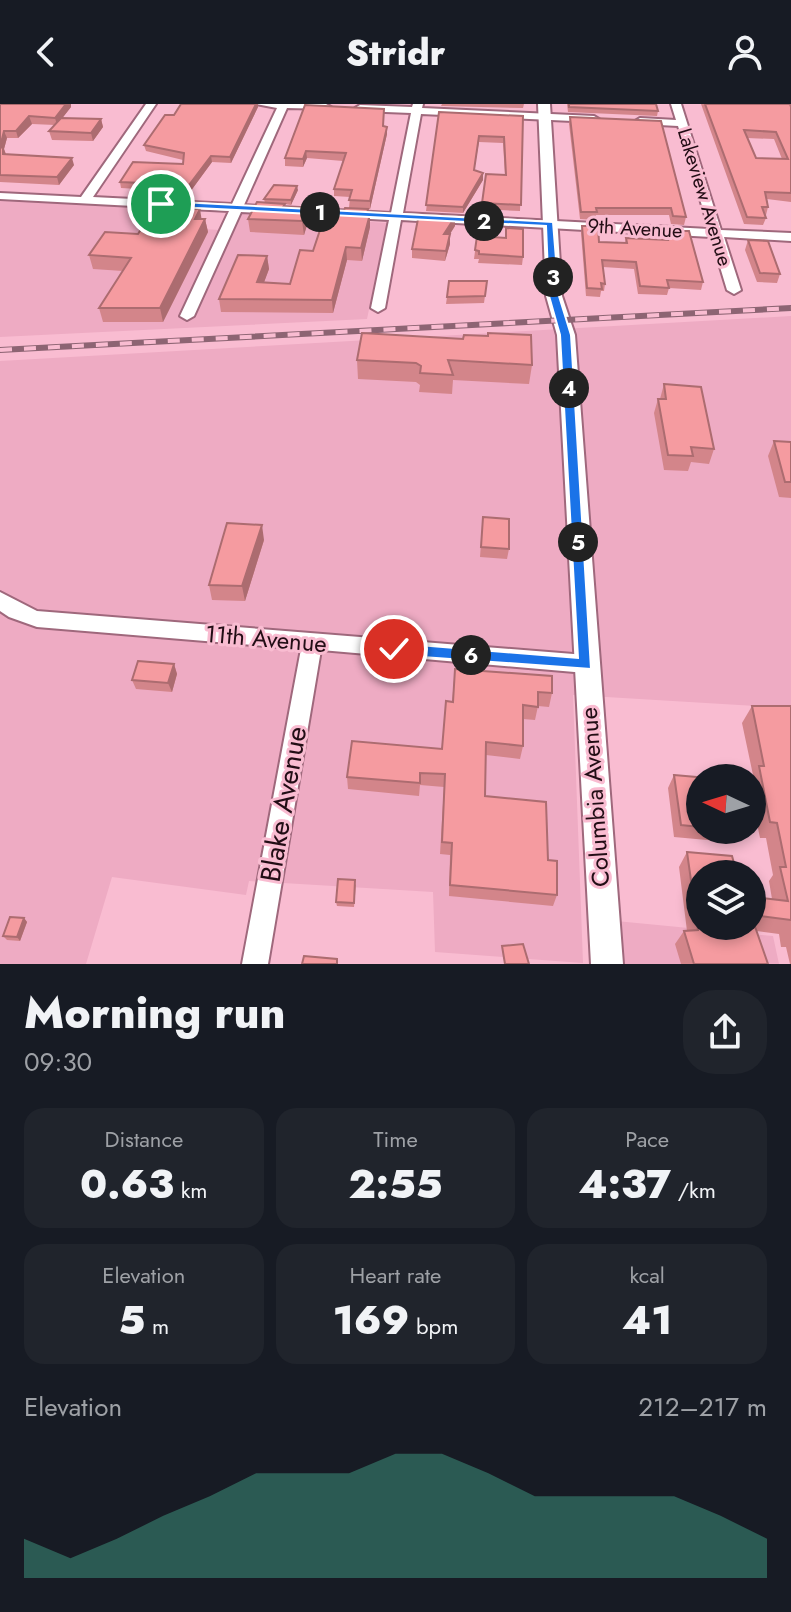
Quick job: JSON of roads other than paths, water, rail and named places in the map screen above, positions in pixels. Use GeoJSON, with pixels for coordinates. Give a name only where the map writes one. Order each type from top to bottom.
{"type":"FeatureCollection","features":[{"type":"Feature","properties":{"kind":"street"},"geometry":{"type":"LineString","coordinates":[[85,200],[151,104]]}},
{"type":"Feature","properties":{"kind":"street"},"geometry":{"type":"LineString","coordinates":[[261,104],[338,107]]}},
{"type":"Feature","properties":{"kind":"street"},"geometry":{"type":"LineString","coordinates":[[187,316],[284,104]]}},
{"type":"Feature","properties":{"kind":"street","name":"Lakeview Avenue"},"geometry":{"type":"LineString","coordinates":[[676,104],[734,290]]}},
{"type":"Feature","properties":{"kind":"street"},"geometry":{"type":"LineString","coordinates":[[378,308],[418,107]]}},
{"type":"Feature","properties":{"kind":"street"},"geometry":{"type":"LineString","coordinates":[[352,108],[545,110],[603,119]]}},
{"type":"Feature","properties":{"kind":"street","name":"Columbia Avenue"},"geometry":{"type":"LineString","coordinates":[[545,110],[554,296],[566,335],[607,964]]}},
{"type":"Feature","properties":{"kind":"street"},"geometry":{"type":"LineString","coordinates":[[635,121],[681,123]]}},
{"type":"Feature","properties":{"kind":"street","name":"9th Avenue"},"geometry":{"type":"LineString","coordinates":[[0,196],[791,237]]}},
{"type":"Feature","properties":{"kind":"street","name":"11th Avenue"},"geometry":{"type":"LineString","coordinates":[[0,600],[16,612],[37,619],[586,664]]}},
{"type":"Feature","properties":{"kind":"street","name":"Blake Avenue"},"geometry":{"type":"LineString","coordinates":[[255,964],[312,643]]}},
{"type":"Feature","properties":{"kind":"railway"},"geometry":{"type":"LineString","coordinates":[[0,350],[791,308]]}}]}
